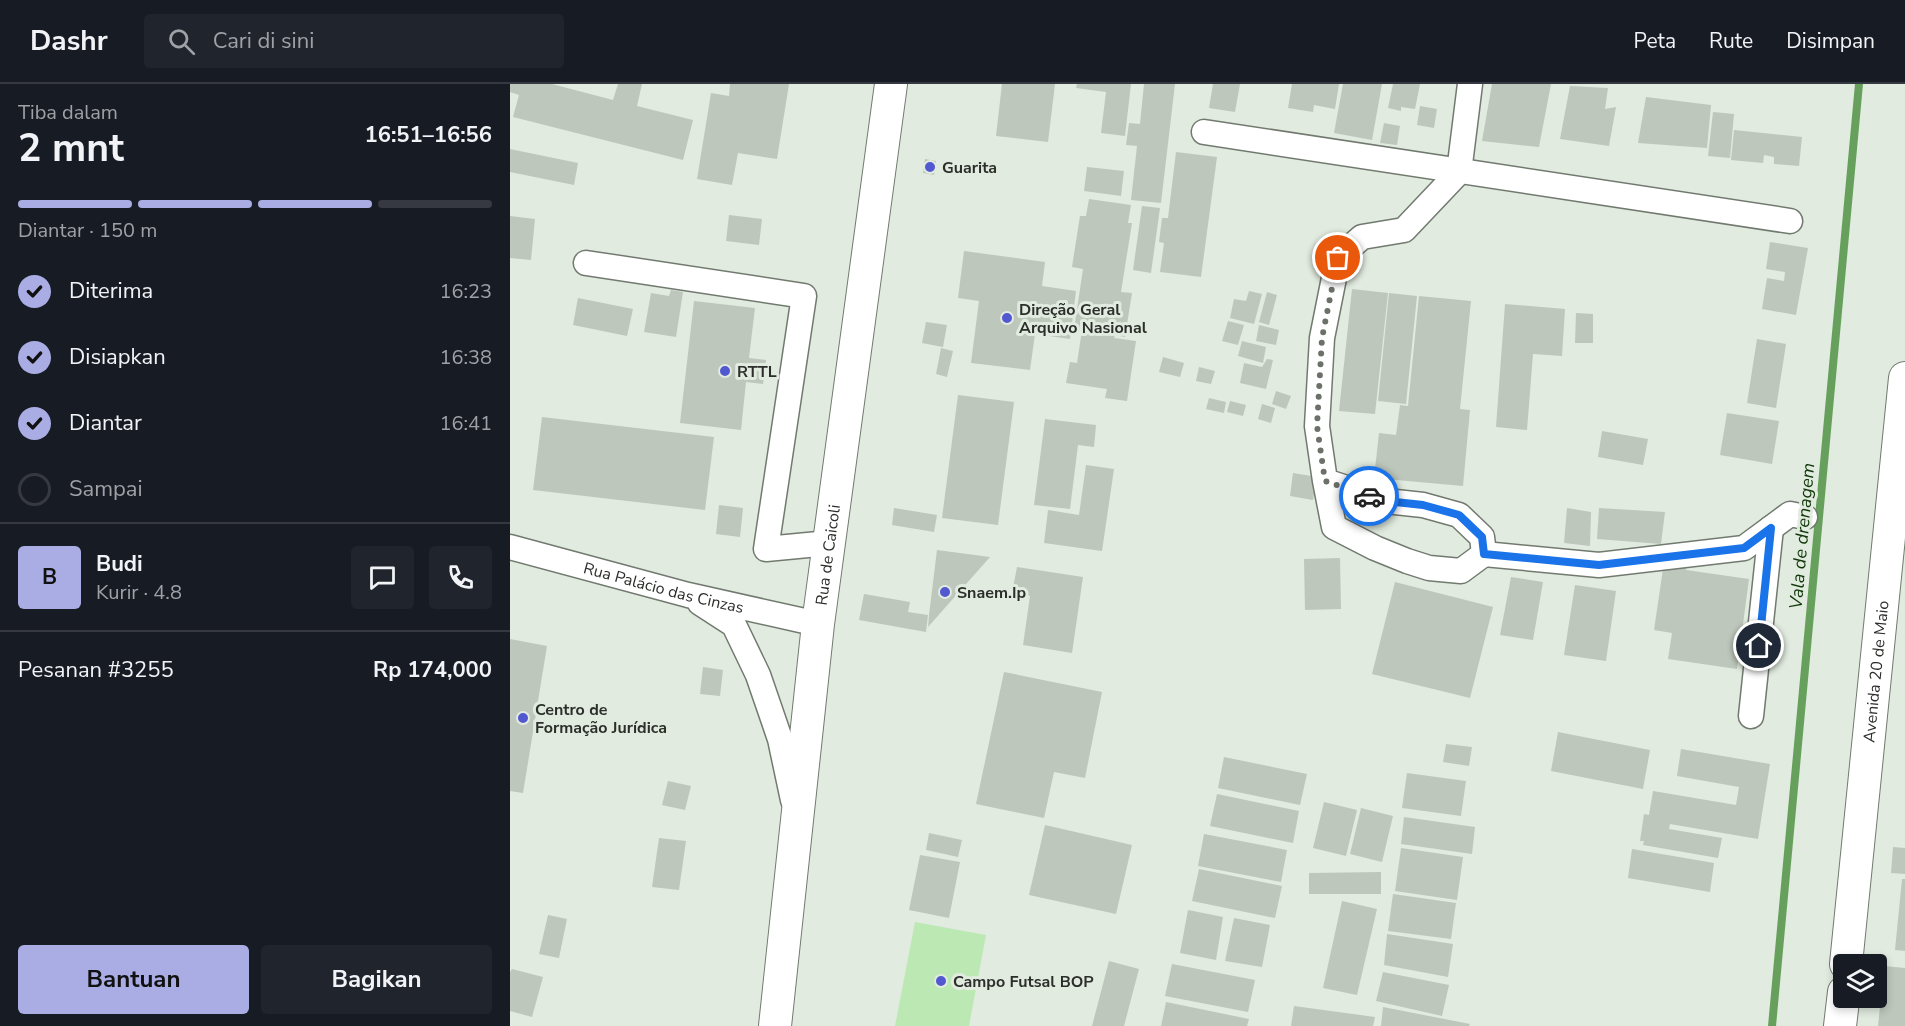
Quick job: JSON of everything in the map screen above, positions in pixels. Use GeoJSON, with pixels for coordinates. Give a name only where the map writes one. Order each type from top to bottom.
{"type":"FeatureCollection","features":[{"type":"Feature","properties":{"kind":"main road","name":"Rua de Caicoli"},"geometry":{"type":"LineString","coordinates":[[775,1026],[818,624],[891,84]]}},
{"type":"Feature","properties":{"kind":"main road","name":"Avenida 20 de Maio"},"geometry":{"type":"LineString","coordinates":[[1847,954],[1905,378]]}},
{"type":"Feature","properties":{"kind":"main road"},"geometry":{"type":"LineString","coordinates":[[1840,1026],[1842,1008]]}},
{"type":"Feature","properties":{"kind":"street"},"geometry":{"type":"LineString","coordinates":[[1470,84],[1459,172],[1404,230],[1362,237],[1338,258],[1322,338],[1317,426],[1334,527],[1375,548],[1429,568],[1461,571],[1484,554],[1599,565],[1744,548],[1790,514],[1805,517]]}},
{"type":"Feature","properties":{"kind":"street"},"geometry":{"type":"LineString","coordinates":[[1204,132],[1790,221]]}},
{"type":"Feature","properties":{"kind":"street"},"geometry":{"type":"LineString","coordinates":[[586,263],[804,296],[766,549],[829,543]]}},
{"type":"Feature","properties":{"kind":"street"},"geometry":{"type":"LineString","coordinates":[[1325,481],[1386,501],[1423,505],[1459,515],[1482,537],[1484,554]]}},
{"type":"Feature","properties":{"kind":"street"},"geometry":{"type":"LineString","coordinates":[[1751,716],[1771,528]]}},
{"type":"Feature","properties":{"kind":"street","name":"Rua Palácio das Cinzas"},"geometry":{"type":"LineString","coordinates":[[510,547],[688,595],[818,624]]}},
{"type":"Feature","properties":{"kind":"street"},"geometry":{"type":"LineString","coordinates":[[688,595],[734,625],[758,675],[780,739],[796,817]]}},
{"type":"Feature","properties":{"kind":"green space","name":"Campo Futsal BOP"},"geometry":{"type":"Polygon","coordinates":[[[915,922],[986,935],[969,1026],[895,1026],[915,922]]]}},
{"type":"Feature","properties":{"kind":"building"},"geometry":{"type":"Polygon","coordinates":[[[510,84],[552,84],[613,100],[618,84],[642,84],[637,106],[693,120],[683,160],[513,117],[519,95],[510,92],[510,84]]]}},
{"type":"Feature","properties":{"kind":"building"},"geometry":{"type":"Polygon","coordinates":[[[730,84],[789,84],[777,159],[738,153],[732,185],[697,179],[711,93],[729,96],[730,84]]]}},
{"type":"Feature","properties":{"kind":"building"},"geometry":{"type":"Polygon","coordinates":[[[1002,84],[1055,84],[1048,142],[996,136],[1002,84]]]}},
{"type":"Feature","properties":{"kind":"building"},"geometry":{"type":"Polygon","coordinates":[[[1077,84],[1131,84],[1125,136],[1101,133],[1106,92],[1076,88],[1077,84]]]}},
{"type":"Feature","properties":{"kind":"building"},"geometry":{"type":"Polygon","coordinates":[[[1144,84],[1175,84],[1161,203],[1131,200],[1137,146],[1126,145],[1129,123],[1140,124],[1144,84]]]}},
{"type":"Feature","properties":{"kind":"building"},"geometry":{"type":"Polygon","coordinates":[[[1213,84],[1240,84],[1235,112],[1209,108],[1213,84]]]}},
{"type":"Feature","properties":{"kind":"building"},"geometry":{"type":"Polygon","coordinates":[[[1292,84],[1339,84],[1335,109],[1314,105],[1313,112],[1288,108],[1292,84]]]}},
{"type":"Feature","properties":{"kind":"building"},"geometry":{"type":"Polygon","coordinates":[[[1343,84],[1382,84],[1372,140],[1334,133],[1343,84]]]}},
{"type":"Feature","properties":{"kind":"building"},"geometry":{"type":"Polygon","coordinates":[[[1393,84],[1420,84],[1415,109],[1401,107],[1401,111],[1388,108],[1393,84]]]}},
{"type":"Feature","properties":{"kind":"building"},"geometry":{"type":"Polygon","coordinates":[[[1492,84],[1551,84],[1539,147],[1482,141],[1492,84]]]}},
{"type":"Feature","properties":{"kind":"building"},"geometry":{"type":"Polygon","coordinates":[[[1570,86],[1608,88],[1605,109],[1616,107],[1609,146],[1560,139],[1570,86]]]}},
{"type":"Feature","properties":{"kind":"building"},"geometry":{"type":"Polygon","coordinates":[[[1646,97],[1711,105],[1707,148],[1638,143],[1646,97]]]}},
{"type":"Feature","properties":{"kind":"building"},"geometry":{"type":"Polygon","coordinates":[[[1420,106],[1437,109],[1434,128],[1417,125],[1420,106]]]}},
{"type":"Feature","properties":{"kind":"building"},"geometry":{"type":"Polygon","coordinates":[[[1713,112],[1734,114],[1730,158],[1708,156],[1713,112]]]}},
{"type":"Feature","properties":{"kind":"building"},"geometry":{"type":"Polygon","coordinates":[[[1384,123],[1400,126],[1397,145],[1380,143],[1384,123]]]}},
{"type":"Feature","properties":{"kind":"building"},"geometry":{"type":"Polygon","coordinates":[[[1734,130],[1802,137],[1799,166],[1774,164],[1774,157],[1764,155],[1763,163],[1731,160],[1734,130]]]}},
{"type":"Feature","properties":{"kind":"building"},"geometry":{"type":"Polygon","coordinates":[[[510,149],[578,163],[574,185],[510,172],[510,149]]]}},
{"type":"Feature","properties":{"kind":"building"},"geometry":{"type":"Polygon","coordinates":[[[1176,152],[1217,157],[1201,277],[1160,272],[1164,243],[1159,242],[1162,218],[1168,218],[1176,152]]]}},
{"type":"Feature","properties":{"kind":"building","name":"Guarita"},"geometry":{"type":"Polygon","coordinates":[[[925,159],[936,161],[934,175],[923,173],[925,159]]]}},
{"type":"Feature","properties":{"kind":"building"},"geometry":{"type":"Polygon","coordinates":[[[1087,167],[1124,171],[1121,196],[1084,191],[1087,167]]]}},
{"type":"Feature","properties":{"kind":"building"},"geometry":{"type":"Polygon","coordinates":[[[1089,199],[1131,205],[1128,223],[1132,223],[1121,292],[1132,293],[1125,337],[1115,335],[1114,338],[1136,341],[1127,401],[1105,398],[1107,389],[1066,383],[1070,362],[1077,363],[1082,330],[1074,329],[1083,269],[1072,267],[1080,216],[1086,216],[1089,199]]]}},
{"type":"Feature","properties":{"kind":"building"},"geometry":{"type":"Polygon","coordinates":[[[1142,206],[1160,208],[1151,273],[1133,270],[1142,206]]]}},
{"type":"Feature","properties":{"kind":"building"},"geometry":{"type":"Polygon","coordinates":[[[729,215],[762,219],[759,245],[726,241],[729,215]]]}},
{"type":"Feature","properties":{"kind":"building"},"geometry":{"type":"Polygon","coordinates":[[[510,216],[535,219],[531,260],[510,258],[510,216]]]}},
{"type":"Feature","properties":{"kind":"building"},"geometry":{"type":"Polygon","coordinates":[[[1770,242],[1808,248],[1796,315],[1762,309],[1767,278],[1784,281],[1785,272],[1766,269],[1770,242]]]}},
{"type":"Feature","properties":{"kind":"building","name":"Direção Geral Arquivo Nasional"},"geometry":{"type":"Polygon","coordinates":[[[964,251],[1045,262],[1042,286],[1076,291],[1070,339],[1035,334],[1030,370],[971,363],[979,301],[958,298],[964,251]]]}},
{"type":"Feature","properties":{"kind":"building"},"geometry":{"type":"Polygon","coordinates":[[[1352,289],[1388,293],[1375,414],[1339,411],[1352,289]]]}},
{"type":"Feature","properties":{"kind":"building"},"geometry":{"type":"Polygon","coordinates":[[[671,290],[683,292],[676,337],[644,332],[651,293],[669,296],[671,290]]]}},
{"type":"Feature","properties":{"kind":"building"},"geometry":{"type":"Polygon","coordinates":[[[1249,291],[1262,294],[1254,324],[1230,318],[1234,299],[1246,301],[1249,291]]]}},
{"type":"Feature","properties":{"kind":"building"},"geometry":{"type":"Polygon","coordinates":[[[1267,292],[1277,295],[1269,325],[1259,322],[1267,292]]]}},
{"type":"Feature","properties":{"kind":"building"},"geometry":{"type":"Polygon","coordinates":[[[1389,293],[1417,296],[1406,404],[1378,401],[1389,293]]]}},
{"type":"Feature","properties":{"kind":"building"},"geometry":{"type":"Polygon","coordinates":[[[1419,296],[1471,301],[1460,409],[1470,410],[1463,486],[1374,478],[1379,433],[1396,435],[1400,405],[1408,406],[1419,296]]]}},
{"type":"Feature","properties":{"kind":"building"},"geometry":{"type":"Polygon","coordinates":[[[578,298],[633,309],[627,336],[573,325],[578,298]]]}},
{"type":"Feature","properties":{"kind":"building","name":"RTTL"},"geometry":{"type":"Polygon","coordinates":[[[694,301],[755,308],[749,358],[766,360],[763,384],[746,382],[741,430],[680,423],[694,301]]]}},
{"type":"Feature","properties":{"kind":"building"},"geometry":{"type":"Polygon","coordinates":[[[1505,304],[1565,309],[1562,356],[1533,354],[1527,430],[1496,427],[1505,304]]]}},
{"type":"Feature","properties":{"kind":"building"},"geometry":{"type":"Polygon","coordinates":[[[1576,313],[1593,314],[1593,343],[1575,343],[1576,313]]]}},
{"type":"Feature","properties":{"kind":"building"},"geometry":{"type":"Polygon","coordinates":[[[1228,321],[1244,325],[1238,345],[1222,341],[1228,321]]]}},
{"type":"Feature","properties":{"kind":"building"},"geometry":{"type":"Polygon","coordinates":[[[926,322],[947,325],[943,347],[922,343],[926,322]]]}},
{"type":"Feature","properties":{"kind":"building"},"geometry":{"type":"Polygon","coordinates":[[[1259,325],[1279,330],[1276,345],[1256,341],[1259,325]]]}},
{"type":"Feature","properties":{"kind":"building"},"geometry":{"type":"Polygon","coordinates":[[[1757,339],[1786,344],[1776,408],[1747,403],[1757,339]]]}},
{"type":"Feature","properties":{"kind":"building"},"geometry":{"type":"Polygon","coordinates":[[[1242,341],[1266,347],[1263,363],[1238,356],[1242,341]]]}},
{"type":"Feature","properties":{"kind":"building"},"geometry":{"type":"Polygon","coordinates":[[[941,348],[953,351],[947,377],[936,374],[941,348]]]}},
{"type":"Feature","properties":{"kind":"building"},"geometry":{"type":"Polygon","coordinates":[[[1163,357],[1184,363],[1180,377],[1159,372],[1163,357]]]}},
{"type":"Feature","properties":{"kind":"building"},"geometry":{"type":"Polygon","coordinates":[[[1267,359],[1273,360],[1266,389],[1240,383],[1244,363],[1262,367],[1267,359]]]}},
{"type":"Feature","properties":{"kind":"building"},"geometry":{"type":"Polygon","coordinates":[[[1199,367],[1215,371],[1211,384],[1196,381],[1199,367]]]}},
{"type":"Feature","properties":{"kind":"building"},"geometry":{"type":"Polygon","coordinates":[[[1276,391],[1291,396],[1286,409],[1272,404],[1276,391]]]}},
{"type":"Feature","properties":{"kind":"building"},"geometry":{"type":"Polygon","coordinates":[[[958,395],[1014,402],[998,525],[942,518],[958,395]]]}},
{"type":"Feature","properties":{"kind":"building"},"geometry":{"type":"Polygon","coordinates":[[[1209,398],[1226,402],[1224,413],[1206,409],[1209,398]]]}},
{"type":"Feature","properties":{"kind":"building"},"geometry":{"type":"Polygon","coordinates":[[[1230,401],[1246,405],[1243,416],[1227,412],[1230,401]]]}},
{"type":"Feature","properties":{"kind":"building"},"geometry":{"type":"Polygon","coordinates":[[[1262,404],[1275,408],[1271,423],[1258,419],[1262,404]]]}},
{"type":"Feature","properties":{"kind":"building"},"geometry":{"type":"Polygon","coordinates":[[[1727,413],[1779,421],[1772,464],[1720,455],[1727,413]]]}},
{"type":"Feature","properties":{"kind":"building"},"geometry":{"type":"Polygon","coordinates":[[[542,417],[714,437],[705,510],[533,490],[542,417]]]}},
{"type":"Feature","properties":{"kind":"building"},"geometry":{"type":"Polygon","coordinates":[[[1045,419],[1096,425],[1094,447],[1078,445],[1070,509],[1034,505],[1045,419]]]}},
{"type":"Feature","properties":{"kind":"building"},"geometry":{"type":"Polygon","coordinates":[[[1602,431],[1648,439],[1643,465],[1598,457],[1602,431]]]}},
{"type":"Feature","properties":{"kind":"building"},"geometry":{"type":"Polygon","coordinates":[[[1086,465],[1114,469],[1102,551],[1044,543],[1048,510],[1079,515],[1086,465]]]}},
{"type":"Feature","properties":{"kind":"building"},"geometry":{"type":"Polygon","coordinates":[[[1293,473],[1317,477],[1313,500],[1290,496],[1293,473]]]}},
{"type":"Feature","properties":{"kind":"building"},"geometry":{"type":"Polygon","coordinates":[[[719,505],[743,508],[740,537],[716,534],[719,505]]]}},
{"type":"Feature","properties":{"kind":"building"},"geometry":{"type":"Polygon","coordinates":[[[894,508],[937,515],[934,532],[892,525],[894,508]]]}},
{"type":"Feature","properties":{"kind":"building"},"geometry":{"type":"Polygon","coordinates":[[[1567,508],[1591,512],[1590,546],[1564,543],[1567,508]]]}},
{"type":"Feature","properties":{"kind":"building"},"geometry":{"type":"Polygon","coordinates":[[[1599,508],[1665,512],[1661,544],[1597,539],[1599,508]]]}},
{"type":"Feature","properties":{"kind":"building","name":"Snaem.Ip"},"geometry":{"type":"Polygon","coordinates":[[[937,550],[990,557],[928,627],[929,615],[937,550]]]}},
{"type":"Feature","properties":{"kind":"building"},"geometry":{"type":"Polygon","coordinates":[[[1340,558],[1341,609],[1305,610],[1304,559],[1340,558]]]}},
{"type":"Feature","properties":{"kind":"building"},"geometry":{"type":"Polygon","coordinates":[[[1664,562],[1687,566],[1686,570],[1749,579],[1737,669],[1668,659],[1672,633],[1654,630],[1664,562]]]}},
{"type":"Feature","properties":{"kind":"building"},"geometry":{"type":"Polygon","coordinates":[[[1017,567],[1083,577],[1072,653],[1023,645],[1030,596],[1012,593],[1017,567]]]}},
{"type":"Feature","properties":{"kind":"building"},"geometry":{"type":"Polygon","coordinates":[[[1511,577],[1543,582],[1533,640],[1500,635],[1511,577]]]}},
{"type":"Feature","properties":{"kind":"building"},"geometry":{"type":"Polygon","coordinates":[[[1395,582],[1493,607],[1470,698],[1372,674],[1395,582]]]}},
{"type":"Feature","properties":{"kind":"building"},"geometry":{"type":"Polygon","coordinates":[[[1575,585],[1616,591],[1606,661],[1564,655],[1575,585]]]}},
{"type":"Feature","properties":{"kind":"building"},"geometry":{"type":"Polygon","coordinates":[[[864,594],[910,602],[908,612],[928,615],[926,632],[859,620],[864,594]]]}},
{"type":"Feature","properties":{"kind":"building","name":"Centro de Formação Jurídica"},"geometry":{"type":"Polygon","coordinates":[[[510,639],[547,646],[523,793],[510,791],[510,639]]]}},
{"type":"Feature","properties":{"kind":"building"},"geometry":{"type":"Polygon","coordinates":[[[703,667],[723,670],[720,696],[700,694],[703,667]]]}},
{"type":"Feature","properties":{"kind":"building"},"geometry":{"type":"Polygon","coordinates":[[[1004,672],[1102,692],[1085,778],[1054,772],[1044,818],[976,804],[1004,672]]]}},
{"type":"Feature","properties":{"kind":"building"},"geometry":{"type":"Polygon","coordinates":[[[1558,732],[1650,750],[1643,789],[1551,771],[1558,732]]]}},
{"type":"Feature","properties":{"kind":"building"},"geometry":{"type":"Polygon","coordinates":[[[1446,744],[1472,747],[1469,766],[1443,762],[1446,744]]]}},
{"type":"Feature","properties":{"kind":"building"},"geometry":{"type":"Polygon","coordinates":[[[1681,749],[1770,764],[1758,839],[1670,824],[1669,829],[1722,838],[1718,858],[1643,845],[1644,841],[1640,841],[1644,814],[1649,815],[1653,791],[1736,805],[1739,787],[1677,776],[1681,749]]]}},
{"type":"Feature","properties":{"kind":"building"},"geometry":{"type":"Polygon","coordinates":[[[1224,757],[1307,774],[1300,805],[1218,788],[1224,757]]]}},
{"type":"Feature","properties":{"kind":"building"},"geometry":{"type":"Polygon","coordinates":[[[1407,773],[1466,781],[1461,816],[1402,808],[1407,773]]]}},
{"type":"Feature","properties":{"kind":"building"},"geometry":{"type":"Polygon","coordinates":[[[668,781],[691,786],[685,810],[662,805],[668,781]]]}},
{"type":"Feature","properties":{"kind":"building"},"geometry":{"type":"Polygon","coordinates":[[[1217,794],[1299,811],[1293,843],[1210,826],[1217,794]]]}},
{"type":"Feature","properties":{"kind":"building"},"geometry":{"type":"Polygon","coordinates":[[[1324,802],[1357,810],[1346,856],[1313,848],[1324,802]]]}},
{"type":"Feature","properties":{"kind":"building"},"geometry":{"type":"Polygon","coordinates":[[[1361,808],[1393,816],[1382,862],[1350,854],[1361,808]]]}},
{"type":"Feature","properties":{"kind":"building"},"geometry":{"type":"Polygon","coordinates":[[[1404,817],[1475,827],[1472,854],[1401,844],[1404,817]]]}},
{"type":"Feature","properties":{"kind":"building"},"geometry":{"type":"Polygon","coordinates":[[[1045,825],[1132,845],[1116,914],[1029,895],[1045,825]]]}},
{"type":"Feature","properties":{"kind":"building"},"geometry":{"type":"Polygon","coordinates":[[[929,833],[962,840],[958,857],[926,850],[929,833]]]}},
{"type":"Feature","properties":{"kind":"building"},"geometry":{"type":"Polygon","coordinates":[[[1204,834],[1287,850],[1281,882],[1198,866],[1204,834]]]}},
{"type":"Feature","properties":{"kind":"building"},"geometry":{"type":"Polygon","coordinates":[[[659,838],[686,841],[679,890],[652,887],[659,838]]]}},
{"type":"Feature","properties":{"kind":"building"},"geometry":{"type":"Polygon","coordinates":[[[1893,847],[1905,848],[1905,874],[1891,873],[1893,847]]]}},
{"type":"Feature","properties":{"kind":"building"},"geometry":{"type":"Polygon","coordinates":[[[1401,848],[1463,857],[1457,900],[1395,891],[1401,848]]]}},
{"type":"Feature","properties":{"kind":"building"},"geometry":{"type":"Polygon","coordinates":[[[1632,849],[1714,863],[1710,892],[1628,878],[1632,849]]]}},
{"type":"Feature","properties":{"kind":"building"},"geometry":{"type":"Polygon","coordinates":[[[920,855],[960,862],[949,918],[909,910],[920,855]]]}},
{"type":"Feature","properties":{"kind":"building"},"geometry":{"type":"Polygon","coordinates":[[[1199,869],[1282,886],[1275,918],[1192,901],[1199,869]]]}},
{"type":"Feature","properties":{"kind":"building"},"geometry":{"type":"Polygon","coordinates":[[[1381,872],[1381,894],[1309,894],[1309,873],[1381,872]]]}},
{"type":"Feature","properties":{"kind":"building"},"geometry":{"type":"Polygon","coordinates":[[[1902,879],[1905,879],[1905,951],[1895,950],[1902,879]]]}},
{"type":"Feature","properties":{"kind":"building"},"geometry":{"type":"Polygon","coordinates":[[[1393,894],[1456,903],[1451,939],[1388,931],[1393,894]]]}},
{"type":"Feature","properties":{"kind":"building"},"geometry":{"type":"Polygon","coordinates":[[[1342,901],[1377,909],[1357,995],[1323,988],[1342,901]]]}},
{"type":"Feature","properties":{"kind":"building"},"geometry":{"type":"Polygon","coordinates":[[[1188,910],[1223,917],[1216,960],[1180,953],[1188,910]]]}},
{"type":"Feature","properties":{"kind":"building"},"geometry":{"type":"Polygon","coordinates":[[[548,915],[567,919],[559,958],[539,954],[548,915]]]}},
{"type":"Feature","properties":{"kind":"building"},"geometry":{"type":"Polygon","coordinates":[[[1234,918],[1270,925],[1262,967],[1225,961],[1234,918]]]}},
{"type":"Feature","properties":{"kind":"building"},"geometry":{"type":"Polygon","coordinates":[[[1387,934],[1453,944],[1448,977],[1384,965],[1387,934]]]}},
{"type":"Feature","properties":{"kind":"building"},"geometry":{"type":"Polygon","coordinates":[[[1109,961],[1139,969],[1124,1026],[1092,1026],[1109,961]]]}},
{"type":"Feature","properties":{"kind":"building"},"geometry":{"type":"Polygon","coordinates":[[[1172,964],[1255,980],[1248,1012],[1165,996],[1172,964]]]}},
{"type":"Feature","properties":{"kind":"building"},"geometry":{"type":"Polygon","coordinates":[[[1887,966],[1905,968],[1905,1026],[1878,1026],[1880,1008],[1887,1008],[1887,966]]]}},
{"type":"Feature","properties":{"kind":"building"},"geometry":{"type":"Polygon","coordinates":[[[512,969],[543,977],[532,1017],[510,1011],[510,972],[512,969]]]}},
{"type":"Feature","properties":{"kind":"building"},"geometry":{"type":"Polygon","coordinates":[[[1383,972],[1449,985],[1442,1016],[1376,1001],[1383,972]]]}},
{"type":"Feature","properties":{"kind":"building"},"geometry":{"type":"Polygon","coordinates":[[[1166,1002],[1249,1019],[1247,1026],[1161,1026],[1166,1002]]]}},
{"type":"Feature","properties":{"kind":"building"},"geometry":{"type":"Polygon","coordinates":[[[1294,1006],[1375,1017],[1373,1026],[1291,1026],[1294,1006]]]}},
{"type":"Feature","properties":{"kind":"building"},"geometry":{"type":"Polygon","coordinates":[[[1383,1007],[1470,1024],[1469,1026],[1381,1026],[1383,1007]]]}},
{"type":"Feature","properties":{"kind":"waterway","name":"Vala de drenagem"},"geometry":{"type":"LineString","coordinates":[[1772,1026],[1859,84]]}},
{"type":"Feature","properties":{"kind":"way so far"},"geometry":{"type":"LineString","coordinates":[[1338,258],[1322,338],[1317,426],[1325,481],[1369,496]]}},
{"type":"Feature","properties":{"kind":"place","name":"Guarita"},"geometry":{"type":"Point","coordinates":[930,167]}},
{"type":"Feature","properties":{"kind":"place","name":"Direção Geral Arquivo Nasional"},"geometry":{"type":"Point","coordinates":[1007,318]}},
{"type":"Feature","properties":{"kind":"place","name":"RTTL"},"geometry":{"type":"Point","coordinates":[725,371]}},
{"type":"Feature","properties":{"kind":"place","name":"Snaem.Ip"},"geometry":{"type":"Point","coordinates":[945,592]}},
{"type":"Feature","properties":{"kind":"place","name":"Centro de Formação Jurídica"},"geometry":{"type":"Point","coordinates":[523,718]}},
{"type":"Feature","properties":{"kind":"place","name":"Campo Futsal BOP"},"geometry":{"type":"Point","coordinates":[941,981]}},
{"type":"Feature","properties":{"kind":"route"},"geometry":{"type":"LineString","coordinates":[[1369,496],[1386,501],[1423,505],[1459,515],[1482,537],[1484,554],[1599,565],[1744,548],[1771,528],[1759,646]]}}]}
